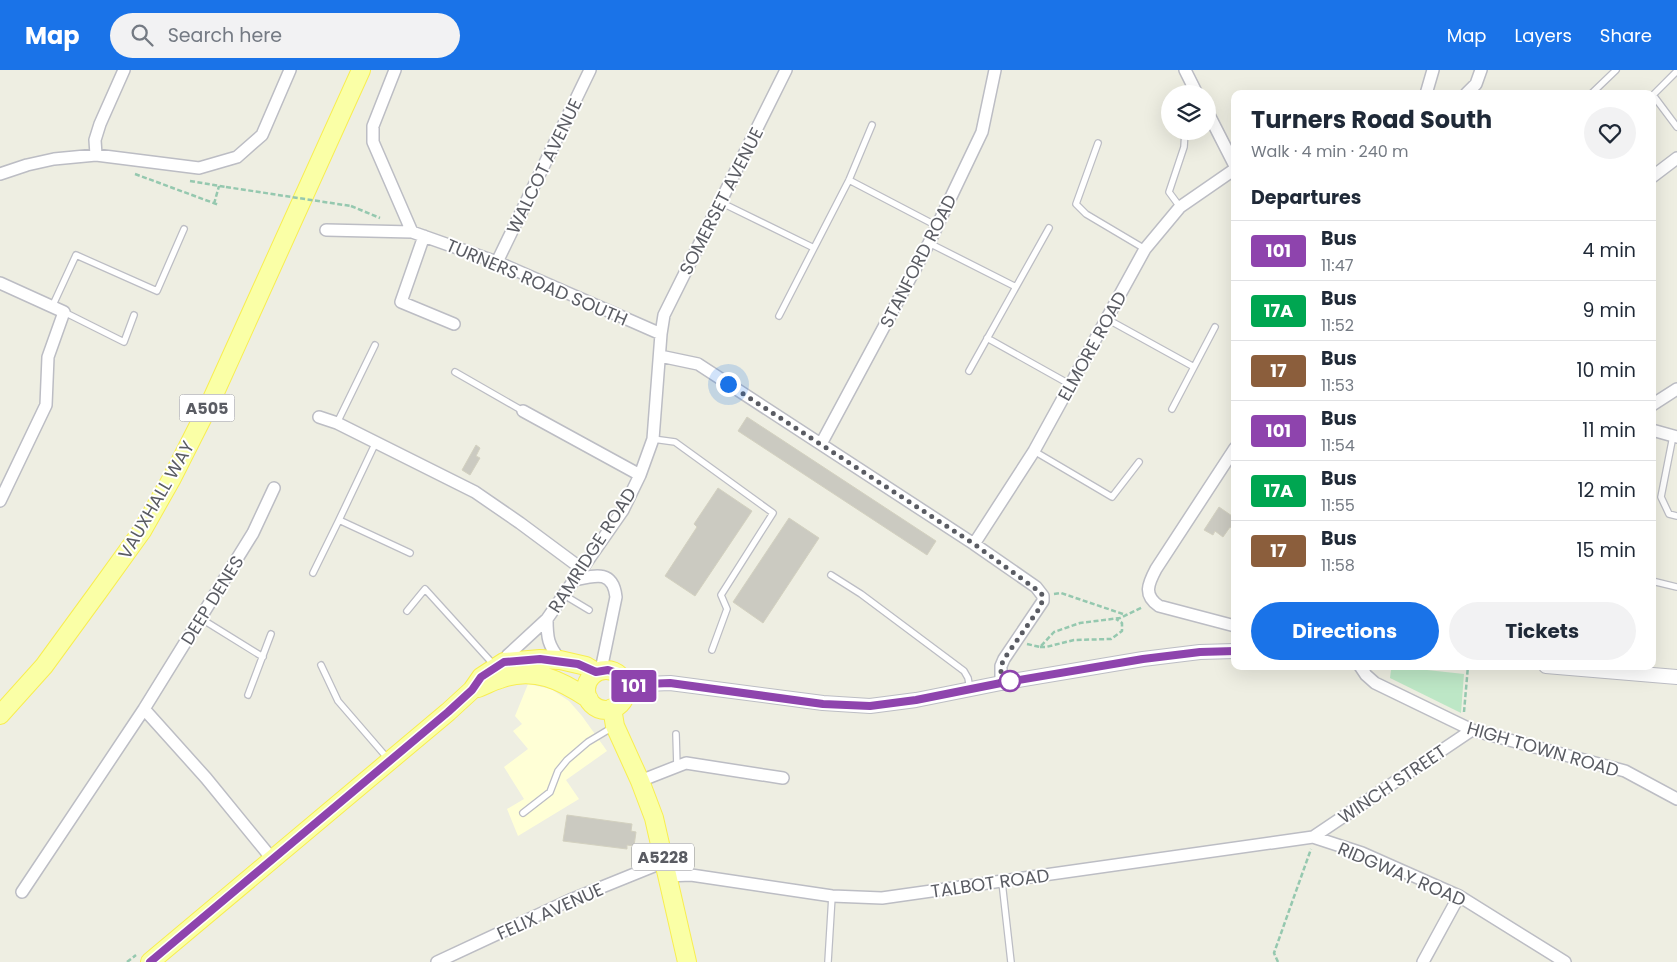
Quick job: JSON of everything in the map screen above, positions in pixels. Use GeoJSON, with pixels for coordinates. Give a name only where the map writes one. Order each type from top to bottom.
{"type":"FeatureCollection","features":[{"type":"Feature","properties":{"kind":"main road","name":"VAUXHALL WAY"},"geometry":{"type":"LineString","coordinates":[[0,715],[44,666],[93,600],[142,530],[172,478],[212,399],[361,70]]}},
{"type":"Feature","properties":{"kind":"main road"},"geometry":{"type":"LineString","coordinates":[[150,962],[390,762],[472,690],[481,677],[500,669],[540,659],[560,660],[599,671],[608,670],[617,673],[622,678],[626,687],[625,695],[622,701],[612,708],[604,709],[597,707],[589,699],[569,686],[537,674],[500,669]]}},
{"type":"Feature","properties":{"kind":"main road"},"geometry":{"type":"LineString","coordinates":[[589,699],[586,690],[587,684],[590,678],[599,671]]}},
{"type":"Feature","properties":{"kind":"main road","name":"A5228"},"geometry":{"type":"LineString","coordinates":[[612,708],[615,726],[640,781],[654,818],[687,962]]}},
{"type":"Feature","properties":{"kind":"street"},"geometry":{"type":"LineString","coordinates":[[96,156],[95,140],[100,124],[124,70]]}},
{"type":"Feature","properties":{"kind":"street"},"geometry":{"type":"LineString","coordinates":[[0,174],[27,164],[54,159],[96,156],[199,168],[237,157],[262,135],[290,70]]}},
{"type":"Feature","properties":{"kind":"street"},"geometry":{"type":"LineString","coordinates":[[395,70],[373,126],[373,142],[412,232]]}},
{"type":"Feature","properties":{"kind":"street","name":"WALCOT AVENUE"},"geometry":{"type":"LineString","coordinates":[[497,262],[590,70]]}},
{"type":"Feature","properties":{"kind":"street","name":"SOMERSET AVENUE"},"geometry":{"type":"LineString","coordinates":[[661,334],[664,315],[786,70]]}},
{"type":"Feature","properties":{"kind":"street","name":"STANFORD ROAD"},"geometry":{"type":"LineString","coordinates":[[821,444],[929,243],[982,132],[995,70]]}},
{"type":"Feature","properties":{"kind":"street"},"geometry":{"type":"LineString","coordinates":[[1185,70],[1191,85]]}},
{"type":"Feature","properties":{"kind":"street"},"geometry":{"type":"LineString","coordinates":[[1427,90],[1433,70]]}},
{"type":"Feature","properties":{"kind":"street"},"geometry":{"type":"LineString","coordinates":[[1470,90],[1476,84],[1481,70]]}},
{"type":"Feature","properties":{"kind":"street"},"geometry":{"type":"LineString","coordinates":[[1216,129],[1231,158]]}},
{"type":"Feature","properties":{"kind":"street"},"geometry":{"type":"LineString","coordinates":[[1656,174],[1677,158]]}},
{"type":"Feature","properties":{"kind":"street","name":"ELMORE ROAD"},"geometry":{"type":"LineString","coordinates":[[974,544],[1034,451],[1144,250],[1180,207],[1231,172]]}},
{"type":"Feature","properties":{"kind":"street","name":"TURNERS ROAD SOUTH"},"geometry":{"type":"LineString","coordinates":[[326,230],[412,232],[497,262],[661,334]]}},
{"type":"Feature","properties":{"kind":"street"},"geometry":{"type":"LineString","coordinates":[[424,236],[401,302],[454,324]]}},
{"type":"Feature","properties":{"kind":"street"},"geometry":{"type":"LineString","coordinates":[[0,283],[64,312],[48,358],[46,405],[0,501]]}},
{"type":"Feature","properties":{"kind":"street","name":"RAMRIDGE ROAD"},"geometry":{"type":"LineString","coordinates":[[500,669],[508,655],[547,619],[622,510],[640,475],[653,439],[661,334]]}},
{"type":"Feature","properties":{"kind":"street"},"geometry":{"type":"LineString","coordinates":[[660,356],[698,364],[974,544],[1036,587],[1043,596],[1041,606],[1001,666],[1001,683]]}},
{"type":"Feature","properties":{"kind":"street"},"geometry":{"type":"LineString","coordinates":[[1656,402],[1677,388]]}},
{"type":"Feature","properties":{"kind":"street"},"geometry":{"type":"LineString","coordinates":[[523,411],[640,475]]}},
{"type":"Feature","properties":{"kind":"street"},"geometry":{"type":"LineString","coordinates":[[319,417],[376,442],[475,492],[582,570]]}},
{"type":"Feature","properties":{"kind":"street"},"geometry":{"type":"LineString","coordinates":[[1656,431],[1675,437]]}},
{"type":"Feature","properties":{"kind":"street"},"geometry":{"type":"LineString","coordinates":[[1231,454],[1156,569],[1148,589],[1153,602],[1164,608],[1231,625]]}},
{"type":"Feature","properties":{"kind":"street","name":"DEEP DENES"},"geometry":{"type":"LineString","coordinates":[[22,892],[144,709],[253,533],[274,488]]}},
{"type":"Feature","properties":{"kind":"street"},"geometry":{"type":"LineString","coordinates":[[575,580],[600,576],[610,579],[615,587],[616,597],[599,671]]}},
{"type":"Feature","properties":{"kind":"street","name":"RAMRIDGE ROAD"},"geometry":{"type":"LineString","coordinates":[[547,619],[548,642],[551,650],[560,660]]}},
{"type":"Feature","properties":{"kind":"street"},"geometry":{"type":"LineString","coordinates":[[626,687],[670,683],[823,704],[856,706],[916,700],[1001,683],[1174,655],[1231,651]]}},
{"type":"Feature","properties":{"kind":"street","name":"HIGH TOWN ROAD"},"geometry":{"type":"LineString","coordinates":[[1363,670],[1375,683],[1467,728],[1625,771],[1677,799]]}},
{"type":"Feature","properties":{"kind":"street"},"geometry":{"type":"LineString","coordinates":[[1594,670],[1677,677]]}},
{"type":"Feature","properties":{"kind":"street"},"geometry":{"type":"LineString","coordinates":[[144,709],[206,778],[273,860]]}},
{"type":"Feature","properties":{"kind":"street","name":"WINCH STREET"},"geometry":{"type":"LineString","coordinates":[[1313,837],[1467,728]]}},
{"type":"Feature","properties":{"kind":"street"},"geometry":{"type":"LineString","coordinates":[[640,781],[686,763],[784,778]]}},
{"type":"Feature","properties":{"kind":"street","name":"TALBOT ROAD"},"geometry":{"type":"LineString","coordinates":[[666,869],[691,875],[832,896],[882,898],[1313,837]]}},
{"type":"Feature","properties":{"kind":"street","name":"RIDGWAY ROAD"},"geometry":{"type":"LineString","coordinates":[[1313,837],[1362,853],[1460,896],[1565,962]]}},
{"type":"Feature","properties":{"kind":"street","name":"FELIX AVENUE"},"geometry":{"type":"LineString","coordinates":[[437,962],[570,900],[666,869]]}},
{"type":"Feature","properties":{"kind":"street"},"geometry":{"type":"LineString","coordinates":[[1423,962],[1460,896]]}},
{"type":"Feature","properties":{"kind":"lane"},"geometry":{"type":"LineString","coordinates":[[1595,90],[1616,70]]}},
{"type":"Feature","properties":{"kind":"lane"},"geometry":{"type":"LineString","coordinates":[[1656,92],[1677,71]]}},
{"type":"Feature","properties":{"kind":"lane"},"geometry":{"type":"LineString","coordinates":[[1656,99],[1677,127]]}},
{"type":"Feature","properties":{"kind":"lane"},"geometry":{"type":"LineString","coordinates":[[779,316],[849,180],[872,126]]}},
{"type":"Feature","properties":{"kind":"lane"},"geometry":{"type":"LineString","coordinates":[[1180,207],[1169,192],[1184,148],[1184,140]]}},
{"type":"Feature","properties":{"kind":"lane"},"geometry":{"type":"LineString","coordinates":[[1098,144],[1076,204],[1086,214],[1144,250]]}},
{"type":"Feature","properties":{"kind":"lane"},"geometry":{"type":"LineString","coordinates":[[849,180],[937,226]]}},
{"type":"Feature","properties":{"kind":"lane"},"geometry":{"type":"LineString","coordinates":[[720,202],[814,248]]}},
{"type":"Feature","properties":{"kind":"lane"},"geometry":{"type":"LineString","coordinates":[[968,371],[1049,228]]}},
{"type":"Feature","properties":{"kind":"lane"},"geometry":{"type":"LineString","coordinates":[[52,307],[76,255],[157,291],[184,229]]}},
{"type":"Feature","properties":{"kind":"lane"},"geometry":{"type":"LineString","coordinates":[[929,243],[1016,287]]}},
{"type":"Feature","properties":{"kind":"lane"},"geometry":{"type":"LineString","coordinates":[[64,312],[124,342],[134,315]]}},
{"type":"Feature","properties":{"kind":"lane"},"geometry":{"type":"LineString","coordinates":[[1107,319],[1194,367]]}},
{"type":"Feature","properties":{"kind":"lane"},"geometry":{"type":"LineString","coordinates":[[1172,409],[1215,327]]}},
{"type":"Feature","properties":{"kind":"lane"},"geometry":{"type":"LineString","coordinates":[[987,338],[1071,384]]}},
{"type":"Feature","properties":{"kind":"lane"},"geometry":{"type":"LineString","coordinates":[[337,424],[375,345]]}},
{"type":"Feature","properties":{"kind":"lane"},"geometry":{"type":"LineString","coordinates":[[455,372],[523,411]]}},
{"type":"Feature","properties":{"kind":"lane"},"geometry":{"type":"LineString","coordinates":[[1675,437],[1661,498],[1669,514],[1677,516]]}},
{"type":"Feature","properties":{"kind":"lane"},"geometry":{"type":"LineString","coordinates":[[653,439],[676,442],[773,514],[721,595],[727,609],[712,650]]}},
{"type":"Feature","properties":{"kind":"lane"},"geometry":{"type":"LineString","coordinates":[[313,573],[376,442]]}},
{"type":"Feature","properties":{"kind":"lane"},"geometry":{"type":"LineString","coordinates":[[1034,451],[1112,497],[1139,462]]}},
{"type":"Feature","properties":{"kind":"lane"},"geometry":{"type":"LineString","coordinates":[[339,520],[410,553]]}},
{"type":"Feature","properties":{"kind":"lane"},"geometry":{"type":"LineString","coordinates":[[831,575],[861,594],[964,671],[968,678],[970,689]]}},
{"type":"Feature","properties":{"kind":"lane"},"geometry":{"type":"LineString","coordinates":[[1656,582],[1677,586]]}},
{"type":"Feature","properties":{"kind":"lane"},"geometry":{"type":"LineString","coordinates":[[407,611],[425,589],[500,669]]}},
{"type":"Feature","properties":{"kind":"lane"},"geometry":{"type":"LineString","coordinates":[[564,595],[589,610]]}},
{"type":"Feature","properties":{"kind":"lane"},"geometry":{"type":"LineString","coordinates":[[200,618],[262,656]]}},
{"type":"Feature","properties":{"kind":"lane"},"geometry":{"type":"LineString","coordinates":[[248,695],[271,634]]}},
{"type":"Feature","properties":{"kind":"lane"},"geometry":{"type":"LineString","coordinates":[[321,665],[338,701],[390,762]]}},
{"type":"Feature","properties":{"kind":"lane"},"geometry":{"type":"LineString","coordinates":[[523,813],[550,792],[558,771],[567,760],[588,742],[615,726]]}},
{"type":"Feature","properties":{"kind":"lane"},"geometry":{"type":"LineString","coordinates":[[676,734],[677,767]]}},
{"type":"Feature","properties":{"kind":"lane"},"geometry":{"type":"LineString","coordinates":[[1002,882],[1012,962]]}},
{"type":"Feature","properties":{"kind":"lane"},"geometry":{"type":"LineString","coordinates":[[828,962],[832,896]]}},
{"type":"Feature","properties":{"kind":"path"},"geometry":{"type":"LineString","coordinates":[[135,174],[219,206]]}},
{"type":"Feature","properties":{"kind":"path"},"geometry":{"type":"LineString","coordinates":[[214,204],[219,186]]}},
{"type":"Feature","properties":{"kind":"path"},"geometry":{"type":"LineString","coordinates":[[226,187],[351,206]]}},
{"type":"Feature","properties":{"kind":"path"},"geometry":{"type":"LineString","coordinates":[[1043,596],[1061,593],[1126,615]]}},
{"type":"Feature","properties":{"kind":"path"},"geometry":{"type":"LineString","coordinates":[[1040,647],[1054,632],[1080,623],[1116,619],[1153,602]]}},
{"type":"Feature","properties":{"kind":"path"},"geometry":{"type":"LineString","coordinates":[[1016,642],[1046,647],[1074,640],[1111,639],[1122,631],[1122,623],[1116,619]]}},
{"type":"Feature","properties":{"kind":"path"},"geometry":{"type":"LineString","coordinates":[[1467,728],[1468,670]]}},
{"type":"Feature","properties":{"kind":"path"},"geometry":{"type":"LineString","coordinates":[[1278,962],[1274,953],[1310,851],[1313,837]]}},
{"type":"Feature","properties":{"kind":"shaded area"},"geometry":{"type":"Polygon","coordinates":[[[1391,670],[1427,670],[1464,674],[1461,713],[1390,678],[1391,670]]]}},
{"type":"Feature","properties":{"kind":"shaded area"},"geometry":{"type":"Polygon","coordinates":[[[528,684],[551,689],[569,701],[607,751],[566,780],[579,799],[518,836],[507,809],[524,799],[504,767],[528,749],[513,731],[522,724],[515,716],[528,684]]]}},
{"type":"Feature","properties":{"kind":"building"},"geometry":{"type":"Polygon","coordinates":[[[747,417],[936,541],[927,555],[738,431],[747,417]]]}},
{"type":"Feature","properties":{"kind":"building"},"geometry":{"type":"Polygon","coordinates":[[[476,445],[480,448],[476,456],[480,458],[470,475],[462,470],[476,445]]]}},
{"type":"Feature","properties":{"kind":"building"},"geometry":{"type":"Polygon","coordinates":[[[718,488],[752,511],[695,596],[665,576],[697,527],[694,524],[718,488]]]}},
{"type":"Feature","properties":{"kind":"building"},"geometry":{"type":"Polygon","coordinates":[[[1219,507],[1231,515],[1231,528],[1223,537],[1215,531],[1213,535],[1204,530],[1219,507]]]}},
{"type":"Feature","properties":{"kind":"building"},"geometry":{"type":"Polygon","coordinates":[[[789,518],[819,538],[763,623],[733,602],[789,518]]]}},
{"type":"Feature","properties":{"kind":"building"},"geometry":{"type":"Polygon","coordinates":[[[567,815],[632,824],[631,831],[636,832],[634,846],[627,845],[627,849],[563,841],[567,815]]]}},
{"type":"Feature","properties":{"kind":"bus line","name":"101"},"geometry":{"type":"LineString","coordinates":[[150,962],[448,712],[472,690],[481,677],[504,662],[513,663],[521,660],[540,659],[560,660],[586,666],[596,672],[608,670],[617,673],[622,678],[626,687],[660,682],[823,704],[870,706],[894,704],[1056,673],[1143,659],[1200,652],[1231,651]]}},
{"type":"Feature","properties":{"kind":"route"},"geometry":{"type":"LineString","coordinates":[[728,384],[974,544],[1036,587],[1043,596],[1041,606],[1001,666],[1001,683],[1010,681]]}}]}
